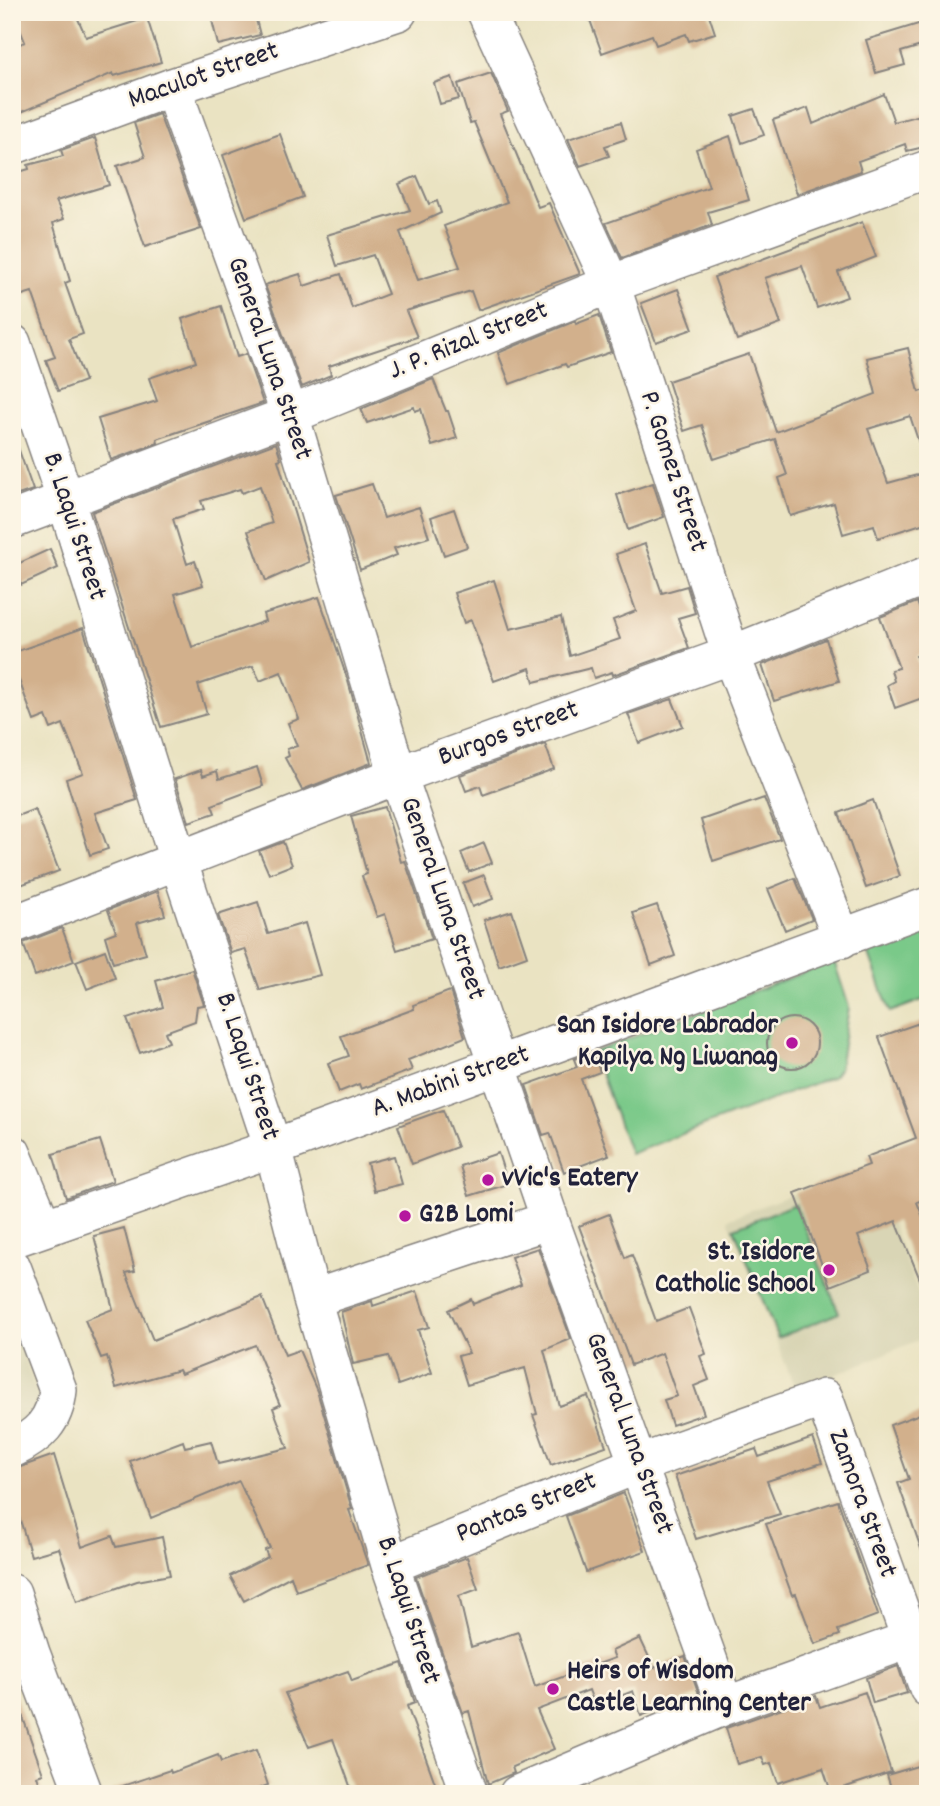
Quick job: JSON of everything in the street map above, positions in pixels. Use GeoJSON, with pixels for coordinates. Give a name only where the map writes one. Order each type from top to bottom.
{"type":"FeatureCollection","features":[{"type":"Feature","properties":{"kind":"street","name":"Maculot Street"},"geometry":{"type":"LineString","coordinates":[[12,146],[172,87],[398,12]]}},
{"type":"Feature","properties":{"kind":"street","name":"P. Gomez Street"},"geometry":{"type":"LineString","coordinates":[[486,12],[611,284],[731,655],[842,939]]}},
{"type":"Feature","properties":{"kind":"street","name":"General Luna Street"},"geometry":{"type":"LineString","coordinates":[[172,87],[290,415],[398,775],[550,1220],[725,1706]]}},
{"type":"Feature","properties":{"kind":"street","name":"J. P. Rizal Street"},"geometry":{"type":"LineString","coordinates":[[12,520],[290,415],[611,284],[928,169]]}},
{"type":"Feature","properties":{"kind":"street","name":"B. Laqui Street"},"geometry":{"type":"LineString","coordinates":[[12,344],[65,498],[178,863],[273,1148],[312,1299],[390,1564],[469,1794]]}},
{"type":"Feature","properties":{"kind":"street","name":"Burgos Street"},"geometry":{"type":"LineString","coordinates":[[12,925],[178,863],[398,775],[731,655],[928,575]]}},
{"type":"Feature","properties":{"kind":"street","name":"A. Mabini Street"},"geometry":{"type":"LineString","coordinates":[[28,1233],[499,1066],[928,906]]}},
{"type":"Feature","properties":{"kind":"street"},"geometry":{"type":"LineString","coordinates":[[12,1153],[28,1233]]}},
{"type":"Feature","properties":{"kind":"street"},"geometry":{"type":"LineString","coordinates":[[312,1299],[550,1220]]}},
{"type":"Feature","properties":{"kind":"street"},"geometry":{"type":"LineString","coordinates":[[12,1267],[58,1390],[56,1409],[47,1425],[32,1440],[12,1449]]}},
{"type":"Feature","properties":{"kind":"street","name":"Pantas Street"},"geometry":{"type":"LineString","coordinates":[[390,1564],[639,1464],[824,1398]]}},
{"type":"Feature","properties":{"kind":"street","name":"Zamora Street"},"geometry":{"type":"LineString","coordinates":[[824,1398],[919,1637],[928,1688]]}},
{"type":"Feature","properties":{"kind":"street"},"geometry":{"type":"LineString","coordinates":[[12,1593],[21,1656],[84,1794]]}},
{"type":"Feature","properties":{"kind":"street"},"geometry":{"type":"LineString","coordinates":[[518,1794],[725,1706],[919,1637]]}},
{"type":"Feature","properties":{"kind":"shaded area","name":"St. Isidore Catholic School"},"geometry":{"type":"Polygon","coordinates":[[[869,1165],[928,1317],[928,1336],[796,1391],[728,1219],[869,1165]]]}},
{"type":"Feature","properties":{"kind":"shaded area"},"geometry":{"type":"Polygon","coordinates":[[[12,1321],[39,1400],[18,1431],[12,1433],[12,1321]]]}},
{"type":"Feature","properties":{"kind":"green space"},"geometry":{"type":"Polygon","coordinates":[[[928,926],[928,998],[890,1012],[867,949],[928,926]]]}},
{"type":"Feature","properties":{"kind":"green space"},"geometry":{"type":"Polygon","coordinates":[[[834,961],[849,1007],[839,1069],[834,1076],[630,1154],[593,1052],[834,961]]]}},
{"type":"Feature","properties":{"kind":"green space"},"geometry":{"type":"Polygon","coordinates":[[[795,1204],[839,1313],[778,1338],[734,1228],[795,1204]]]}},
{"type":"Feature","properties":{"kind":"building"},"geometry":{"type":"Polygon","coordinates":[[[13,12],[75,12],[86,37],[147,18],[161,62],[114,76],[113,73],[12,116],[12,47],[25,42],[13,12]]]}},
{"type":"Feature","properties":{"kind":"building"},"geometry":{"type":"Polygon","coordinates":[[[210,12],[254,12],[260,35],[218,45],[210,12]]]}},
{"type":"Feature","properties":{"kind":"building"},"geometry":{"type":"Polygon","coordinates":[[[587,12],[708,12],[715,33],[689,41],[686,34],[656,45],[652,35],[602,53],[587,12]]]}},
{"type":"Feature","properties":{"kind":"building"},"geometry":{"type":"Polygon","coordinates":[[[928,21],[928,44],[901,52],[905,65],[876,73],[866,40],[928,21]]]}},
{"type":"Feature","properties":{"kind":"building"},"geometry":{"type":"Polygon","coordinates":[[[491,73],[508,111],[500,114],[538,207],[549,203],[580,274],[478,310],[471,291],[406,311],[417,337],[329,366],[331,375],[302,387],[265,285],[300,274],[304,286],[341,274],[352,308],[388,294],[373,255],[337,266],[327,235],[410,210],[399,184],[417,176],[429,204],[437,201],[441,213],[400,232],[418,280],[460,267],[444,226],[507,202],[474,122],[470,123],[458,84],[491,73]]]}},
{"type":"Feature","properties":{"kind":"building"},"geometry":{"type":"Polygon","coordinates":[[[452,77],[459,99],[440,104],[434,83],[452,77]]]}},
{"type":"Feature","properties":{"kind":"building"},"geometry":{"type":"Polygon","coordinates":[[[884,94],[894,122],[928,113],[928,146],[907,151],[905,144],[858,161],[861,171],[797,194],[773,120],[808,108],[813,124],[884,94]]]}},
{"type":"Feature","properties":{"kind":"building"},"geometry":{"type":"Polygon","coordinates":[[[754,109],[764,135],[742,143],[733,116],[754,109]]]}},
{"type":"Feature","properties":{"kind":"building"},"geometry":{"type":"Polygon","coordinates":[[[159,114],[201,229],[145,247],[117,166],[145,157],[134,123],[159,114]]]}},
{"type":"Feature","properties":{"kind":"building"},"geometry":{"type":"Polygon","coordinates":[[[621,122],[626,139],[605,146],[609,156],[580,166],[568,139],[621,122]]]}},
{"type":"Feature","properties":{"kind":"building"},"geometry":{"type":"Polygon","coordinates":[[[280,134],[303,197],[246,218],[223,155],[280,134]]]}},
{"type":"Feature","properties":{"kind":"building"},"geometry":{"type":"Polygon","coordinates":[[[730,136],[749,200],[708,212],[712,225],[622,258],[606,223],[709,187],[696,149],[730,136]]]}},
{"type":"Feature","properties":{"kind":"building"},"geometry":{"type":"Polygon","coordinates":[[[95,138],[109,185],[56,201],[64,219],[53,223],[70,281],[65,283],[83,334],[69,339],[85,381],[58,391],[46,360],[55,357],[32,292],[16,297],[12,283],[12,174],[29,169],[28,165],[63,156],[61,150],[95,138]]]}},
{"type":"Feature","properties":{"kind":"building"},"geometry":{"type":"Polygon","coordinates":[[[862,222],[876,257],[838,272],[847,297],[817,308],[802,266],[765,278],[781,324],[737,340],[714,277],[862,222]]]}},
{"type":"Feature","properties":{"kind":"building"},"geometry":{"type":"Polygon","coordinates":[[[678,289],[693,329],[656,342],[641,303],[678,289]]]}},
{"type":"Feature","properties":{"kind":"building"},"geometry":{"type":"Polygon","coordinates":[[[221,306],[237,357],[246,354],[263,403],[157,439],[158,443],[111,460],[98,419],[157,401],[149,378],[196,362],[182,319],[221,306]]]}},
{"type":"Feature","properties":{"kind":"building"},"geometry":{"type":"Polygon","coordinates":[[[599,315],[611,352],[567,367],[565,364],[510,384],[498,353],[575,321],[576,324],[599,315]]]}},
{"type":"Feature","properties":{"kind":"building"},"geometry":{"type":"Polygon","coordinates":[[[908,348],[919,392],[928,389],[928,457],[924,458],[910,416],[868,429],[888,483],[928,472],[928,522],[878,538],[874,525],[843,534],[834,503],[790,516],[779,478],[787,475],[775,439],[714,459],[702,425],[684,431],[668,381],[749,354],[776,432],[876,394],[867,358],[908,348]]]}},
{"type":"Feature","properties":{"kind":"building"},"geometry":{"type":"Polygon","coordinates":[[[433,379],[457,438],[432,446],[421,409],[415,411],[414,407],[367,423],[361,409],[433,379]]]}},
{"type":"Feature","properties":{"kind":"building"},"geometry":{"type":"Polygon","coordinates":[[[12,439],[15,439],[33,490],[12,497],[12,439]]]}},
{"type":"Feature","properties":{"kind":"building"},"geometry":{"type":"Polygon","coordinates":[[[276,443],[281,459],[278,460],[309,562],[266,581],[248,531],[272,523],[260,486],[242,493],[240,489],[201,501],[204,509],[173,519],[187,564],[195,561],[203,585],[175,594],[192,647],[265,621],[263,614],[319,597],[348,681],[371,763],[302,790],[285,758],[289,756],[287,749],[297,746],[288,723],[299,719],[281,672],[260,681],[253,666],[198,685],[207,714],[161,727],[92,512],[276,443]]]}},
{"type":"Feature","properties":{"kind":"building"},"geometry":{"type":"Polygon","coordinates":[[[653,483],[664,517],[628,530],[617,495],[653,483]]]}},
{"type":"Feature","properties":{"kind":"building"},"geometry":{"type":"Polygon","coordinates":[[[372,484],[384,518],[419,507],[429,537],[394,548],[397,555],[360,570],[336,495],[372,484]]]}},
{"type":"Feature","properties":{"kind":"building"},"geometry":{"type":"Polygon","coordinates":[[[454,509],[467,547],[444,555],[431,517],[454,509]]]}},
{"type":"Feature","properties":{"kind":"building"},"geometry":{"type":"Polygon","coordinates":[[[645,544],[662,593],[687,586],[695,613],[678,618],[689,648],[613,675],[612,672],[594,678],[591,668],[534,682],[530,668],[494,681],[471,620],[464,623],[454,593],[494,580],[510,629],[561,617],[570,656],[620,639],[613,620],[636,611],[616,554],[645,544]]]}},
{"type":"Feature","properties":{"kind":"building"},"geometry":{"type":"Polygon","coordinates":[[[50,549],[58,568],[21,585],[13,566],[50,549]]]}},
{"type":"Feature","properties":{"kind":"building"},"geometry":{"type":"Polygon","coordinates":[[[917,602],[928,631],[928,651],[916,656],[928,696],[895,708],[887,685],[894,681],[891,670],[899,668],[880,617],[917,602]]]}},
{"type":"Feature","properties":{"kind":"building"},"geometry":{"type":"Polygon","coordinates":[[[83,628],[137,800],[95,813],[108,849],[90,855],[66,779],[83,773],[63,724],[51,729],[46,716],[34,721],[12,661],[12,653],[83,628]]]}},
{"type":"Feature","properties":{"kind":"building"},"geometry":{"type":"Polygon","coordinates":[[[826,639],[839,681],[774,701],[762,665],[826,639]]]}},
{"type":"Feature","properties":{"kind":"building"},"geometry":{"type":"Polygon","coordinates":[[[672,699],[683,726],[639,743],[628,714],[672,699]]]}},
{"type":"Feature","properties":{"kind":"building"},"geometry":{"type":"Polygon","coordinates":[[[545,744],[554,769],[483,795],[480,786],[466,791],[460,775],[545,744]]]}},
{"type":"Feature","properties":{"kind":"building"},"geometry":{"type":"Polygon","coordinates":[[[257,767],[263,786],[212,805],[215,813],[189,822],[175,779],[201,770],[203,776],[217,771],[219,779],[257,767]]]}},
{"type":"Feature","properties":{"kind":"building"},"geometry":{"type":"Polygon","coordinates":[[[764,798],[780,839],[713,861],[701,820],[764,798]]]}},
{"type":"Feature","properties":{"kind":"building"},"geometry":{"type":"Polygon","coordinates":[[[873,800],[900,876],[866,888],[839,813],[873,800]]]}},
{"type":"Feature","properties":{"kind":"building"},"geometry":{"type":"Polygon","coordinates":[[[385,807],[401,862],[405,861],[432,939],[397,950],[385,914],[377,917],[362,876],[367,874],[351,816],[385,807]]]}},
{"type":"Feature","properties":{"kind":"building"},"geometry":{"type":"Polygon","coordinates":[[[35,809],[59,871],[12,888],[12,818],[35,809]]]}},
{"type":"Feature","properties":{"kind":"building"},"geometry":{"type":"Polygon","coordinates":[[[283,842],[292,865],[269,874],[259,851],[283,842]]]}},
{"type":"Feature","properties":{"kind":"building"},"geometry":{"type":"Polygon","coordinates":[[[484,843],[492,863],[469,872],[461,853],[484,843]]]}},
{"type":"Feature","properties":{"kind":"building"},"geometry":{"type":"Polygon","coordinates":[[[484,875],[493,899],[472,907],[463,883],[484,875]]]}},
{"type":"Feature","properties":{"kind":"building"},"geometry":{"type":"Polygon","coordinates":[[[795,878],[812,919],[785,930],[768,889],[795,878]]]}},
{"type":"Feature","properties":{"kind":"building"},"geometry":{"type":"Polygon","coordinates":[[[158,891],[165,915],[137,923],[146,954],[113,963],[105,936],[116,932],[108,910],[158,891]]]}},
{"type":"Feature","properties":{"kind":"building"},"geometry":{"type":"Polygon","coordinates":[[[258,902],[268,934],[305,923],[320,975],[260,990],[245,949],[231,953],[218,915],[258,902]]]}},
{"type":"Feature","properties":{"kind":"building"},"geometry":{"type":"Polygon","coordinates":[[[657,905],[675,956],[651,965],[633,913],[657,905]]]}},
{"type":"Feature","properties":{"kind":"building"},"geometry":{"type":"Polygon","coordinates":[[[512,911],[527,956],[499,966],[484,920],[512,911]]]}},
{"type":"Feature","properties":{"kind":"building"},"geometry":{"type":"Polygon","coordinates":[[[62,928],[74,961],[35,976],[23,943],[62,928]]]}},
{"type":"Feature","properties":{"kind":"building"},"geometry":{"type":"Polygon","coordinates":[[[105,950],[115,978],[87,989],[76,961],[105,950]]]}},
{"type":"Feature","properties":{"kind":"building"},"geometry":{"type":"Polygon","coordinates":[[[192,969],[204,1005],[197,1006],[195,1021],[165,1032],[169,1042],[140,1053],[127,1019],[163,1007],[156,981],[192,969]]]}},
{"type":"Feature","properties":{"kind":"building"},"geometry":{"type":"Polygon","coordinates":[[[450,991],[465,1037],[408,1060],[412,1070],[361,1089],[359,1084],[339,1092],[328,1063],[349,1056],[341,1036],[414,1009],[413,1005],[450,991]]]}},
{"type":"Feature","properties":{"kind":"building","name":"San Isidore Labrador Kapilya Ng Liwanag"},"geometry":{"type":"Polygon","coordinates":[[[792,1018],[810,1025],[817,1043],[810,1061],[792,1068],[774,1061],[767,1043],[774,1025],[792,1018]]]}},
{"type":"Feature","properties":{"kind":"building"},"geometry":{"type":"Polygon","coordinates":[[[928,1020],[928,1198],[917,1202],[928,1230],[928,1299],[896,1221],[858,1236],[871,1270],[830,1286],[795,1193],[869,1165],[866,1157],[916,1138],[879,1037],[928,1020]]]}},
{"type":"Feature","properties":{"kind":"building"},"geometry":{"type":"Polygon","coordinates":[[[593,1052],[600,1072],[581,1079],[609,1155],[564,1172],[550,1133],[543,1135],[526,1085],[577,1067],[574,1059],[593,1052]]]}},
{"type":"Feature","properties":{"kind":"building"},"geometry":{"type":"Polygon","coordinates":[[[443,1110],[457,1147],[412,1164],[398,1126],[443,1110]]]}},
{"type":"Feature","properties":{"kind":"building"},"geometry":{"type":"Polygon","coordinates":[[[100,1140],[113,1181],[66,1198],[53,1154],[100,1140]]]}},
{"type":"Feature","properties":{"kind":"building"},"geometry":{"type":"Polygon","coordinates":[[[498,1153],[508,1184],[469,1196],[460,1166],[498,1153]]]}},
{"type":"Feature","properties":{"kind":"building"},"geometry":{"type":"Polygon","coordinates":[[[394,1156],[402,1184],[374,1191],[367,1163],[394,1156]]]}},
{"type":"Feature","properties":{"kind":"building"},"geometry":{"type":"Polygon","coordinates":[[[609,1214],[625,1258],[632,1255],[656,1321],[689,1308],[706,1354],[700,1356],[709,1380],[694,1386],[704,1414],[672,1425],[664,1400],[677,1396],[662,1353],[631,1365],[579,1226],[609,1214]]]}},
{"type":"Feature","properties":{"kind":"building"},"geometry":{"type":"Polygon","coordinates":[[[124,1228],[135,1271],[126,1273],[153,1340],[262,1297],[285,1355],[299,1350],[317,1391],[352,1509],[349,1510],[368,1565],[296,1591],[291,1576],[244,1601],[230,1576],[268,1557],[265,1550],[270,1548],[239,1481],[151,1518],[130,1461],[183,1441],[185,1447],[211,1441],[218,1464],[288,1448],[273,1408],[280,1405],[255,1345],[181,1374],[179,1370],[116,1388],[107,1356],[101,1358],[85,1320],[113,1309],[94,1236],[124,1228]]]}},
{"type":"Feature","properties":{"kind":"building"},"geometry":{"type":"Polygon","coordinates":[[[538,1248],[571,1339],[544,1350],[559,1406],[588,1396],[606,1446],[551,1465],[533,1415],[537,1414],[525,1368],[467,1385],[458,1356],[469,1353],[448,1310],[471,1299],[473,1304],[521,1285],[511,1257],[538,1248]]]}},
{"type":"Feature","properties":{"kind":"building"},"geometry":{"type":"Polygon","coordinates":[[[417,1291],[429,1327],[418,1330],[432,1373],[398,1385],[388,1356],[353,1364],[341,1312],[372,1301],[373,1306],[417,1291]]]}},
{"type":"Feature","properties":{"kind":"building"},"geometry":{"type":"Polygon","coordinates":[[[928,1411],[928,1456],[923,1458],[928,1473],[928,1560],[925,1560],[898,1483],[909,1479],[890,1425],[928,1411]]]}},
{"type":"Feature","properties":{"kind":"building"},"geometry":{"type":"Polygon","coordinates":[[[813,1438],[822,1463],[767,1481],[780,1514],[696,1539],[675,1476],[756,1449],[759,1457],[813,1438]]]}},
{"type":"Feature","properties":{"kind":"building"},"geometry":{"type":"Polygon","coordinates":[[[54,1455],[82,1547],[112,1536],[116,1547],[162,1537],[170,1575],[137,1581],[77,1602],[59,1548],[31,1556],[12,1493],[12,1470],[54,1455]]]}},
{"type":"Feature","properties":{"kind":"building"},"geometry":{"type":"Polygon","coordinates":[[[624,1493],[645,1551],[586,1572],[566,1516],[624,1493]]]}},
{"type":"Feature","properties":{"kind":"building"},"geometry":{"type":"Polygon","coordinates":[[[838,1501],[878,1615],[838,1630],[840,1635],[815,1644],[796,1594],[792,1595],[766,1524],[838,1501]]]}},
{"type":"Feature","properties":{"kind":"building"},"geometry":{"type":"Polygon","coordinates":[[[467,1557],[478,1589],[459,1596],[471,1647],[518,1632],[535,1687],[615,1658],[612,1651],[640,1638],[654,1668],[685,1656],[699,1694],[641,1716],[633,1691],[595,1706],[589,1690],[537,1710],[554,1749],[512,1767],[514,1773],[488,1784],[469,1711],[463,1713],[416,1577],[467,1557]]]}},
{"type":"Feature","properties":{"kind":"building"},"geometry":{"type":"Polygon","coordinates":[[[402,1663],[415,1703],[407,1706],[439,1794],[353,1794],[333,1739],[309,1747],[285,1693],[348,1671],[352,1681],[402,1663]]]}},
{"type":"Feature","properties":{"kind":"building"},"geometry":{"type":"Polygon","coordinates":[[[898,1666],[907,1693],[873,1703],[866,1678],[898,1666]]]}},
{"type":"Feature","properties":{"kind":"building"},"geometry":{"type":"Polygon","coordinates":[[[865,1692],[891,1772],[831,1792],[823,1768],[778,1783],[771,1763],[765,1765],[762,1757],[737,1764],[726,1728],[816,1696],[820,1707],[865,1692]]]}},
{"type":"Feature","properties":{"kind":"building"},"geometry":{"type":"Polygon","coordinates":[[[12,1695],[15,1695],[43,1774],[37,1776],[43,1794],[12,1794],[12,1695]]]}},
{"type":"Feature","properties":{"kind":"building"},"geometry":{"type":"Polygon","coordinates":[[[256,1750],[268,1785],[245,1794],[112,1794],[111,1790],[170,1770],[171,1773],[218,1755],[221,1762],[256,1750]]]}},
{"type":"Feature","properties":{"kind":"building"},"geometry":{"type":"Polygon","coordinates":[[[924,1764],[928,1794],[893,1794],[887,1775],[924,1764]]]}},
{"type":"Feature","properties":{"kind":"place","name":"San Isidore Labrador Kapilya Ng Liwanag"},"geometry":{"type":"Point","coordinates":[792,1043]}},
{"type":"Feature","properties":{"kind":"place","name":"vVic's Eatery"},"geometry":{"type":"Point","coordinates":[488,1180]}},
{"type":"Feature","properties":{"kind":"place","name":"G2B Lomi"},"geometry":{"type":"Point","coordinates":[405,1216]}},
{"type":"Feature","properties":{"kind":"place","name":"St. Isidore Catholic School"},"geometry":{"type":"Point","coordinates":[829,1270]}},
{"type":"Feature","properties":{"kind":"place","name":"Heirs of Wisdom Castle Learning Center"},"geometry":{"type":"Point","coordinates":[553,1689]}}]}
